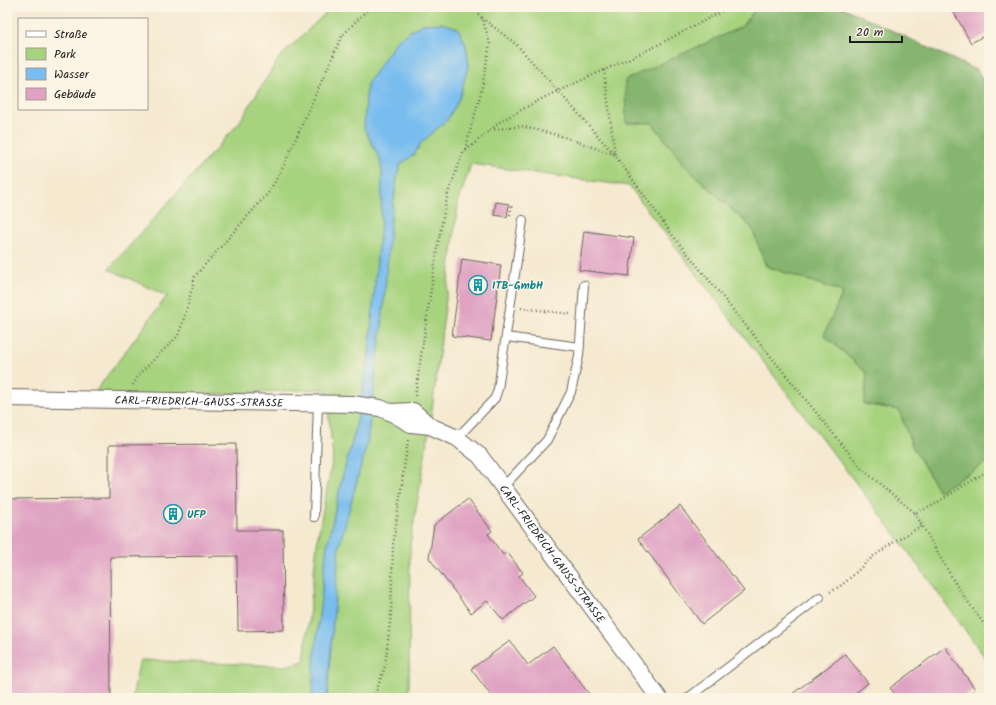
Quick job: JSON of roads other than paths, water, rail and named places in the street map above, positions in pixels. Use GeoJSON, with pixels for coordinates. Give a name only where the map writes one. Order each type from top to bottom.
{"type":"FeatureCollection","features":[{"type":"Feature","properties":{"kind":"street","name":"CARL-FRIEDRICH-GAUSS-STRASSE"},"geometry":{"type":"LineString","coordinates":[[7,398],[352,404],[385,410],[412,418],[430,426],[456,438],[480,456],[659,698]]}},
{"type":"Feature","properties":{"kind":"lane"},"geometry":{"type":"LineString","coordinates":[[456,438],[495,398],[498,389],[523,220]]}},
{"type":"Feature","properties":{"kind":"lane"},"geometry":{"type":"LineString","coordinates":[[503,486],[547,440],[571,392],[580,347],[584,285]]}},
{"type":"Feature","properties":{"kind":"lane"},"geometry":{"type":"LineString","coordinates":[[506,337],[580,347]]}},
{"type":"Feature","properties":{"kind":"lane"},"geometry":{"type":"LineString","coordinates":[[314,517],[318,404]]}},
{"type":"Feature","properties":{"kind":"lane"},"geometry":{"type":"LineString","coordinates":[[688,698],[820,597]]}},
{"type":"Feature","properties":{"kind":"water"},"geometry":{"type":"Polygon","coordinates":[[[442,23],[458,28],[466,45],[469,64],[459,99],[448,119],[421,143],[414,155],[401,164],[398,172],[391,218],[382,325],[367,444],[339,547],[327,698],[312,698],[314,663],[326,551],[342,478],[355,431],[369,354],[381,223],[382,172],[380,159],[364,128],[367,84],[398,39],[422,24],[442,23]]]}},
{"type":"Feature","properties":{"kind":"place","name":"ITB-GmbH"},"geometry":{"type":"Point","coordinates":[478,285]}},
{"type":"Feature","properties":{"kind":"place","name":"UFP"},"geometry":{"type":"Point","coordinates":[173,514]}}]}
